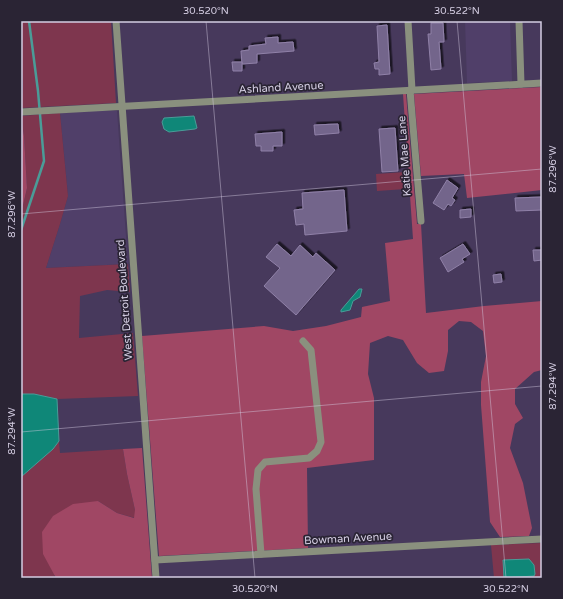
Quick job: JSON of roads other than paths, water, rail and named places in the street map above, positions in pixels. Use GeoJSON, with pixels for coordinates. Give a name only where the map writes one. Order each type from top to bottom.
{"type":"FeatureCollection","features":[{"type":"Feature","properties":{"kind":"street","name":"West Detroit Boulevard"},"geometry":{"type":"LineString","coordinates":[[116,21],[156,578]]}},
{"type":"Feature","properties":{"kind":"street","name":"Katie Mae Lane"},"geometry":{"type":"LineString","coordinates":[[408,21],[411,90],[421,221]]}},
{"type":"Feature","properties":{"kind":"street"},"geometry":{"type":"LineString","coordinates":[[519,21],[521,84]]}},
{"type":"Feature","properties":{"kind":"street","name":"Ashland Avenue"},"geometry":{"type":"LineString","coordinates":[[24,112],[542,83]]}},
{"type":"Feature","properties":{"kind":"street"},"geometry":{"type":"LineString","coordinates":[[261,554],[256,489],[258,470],[265,462],[309,458],[317,451],[321,442],[311,350],[304,341]]}},
{"type":"Feature","properties":{"kind":"street","name":"Bowman Avenue"},"geometry":{"type":"LineString","coordinates":[[155,560],[542,539]]}},
{"type":"Feature","properties":{"kind":"waterway"},"geometry":{"type":"LineString","coordinates":[[21,230],[44,161],[38,91],[29,21]]}}]}
